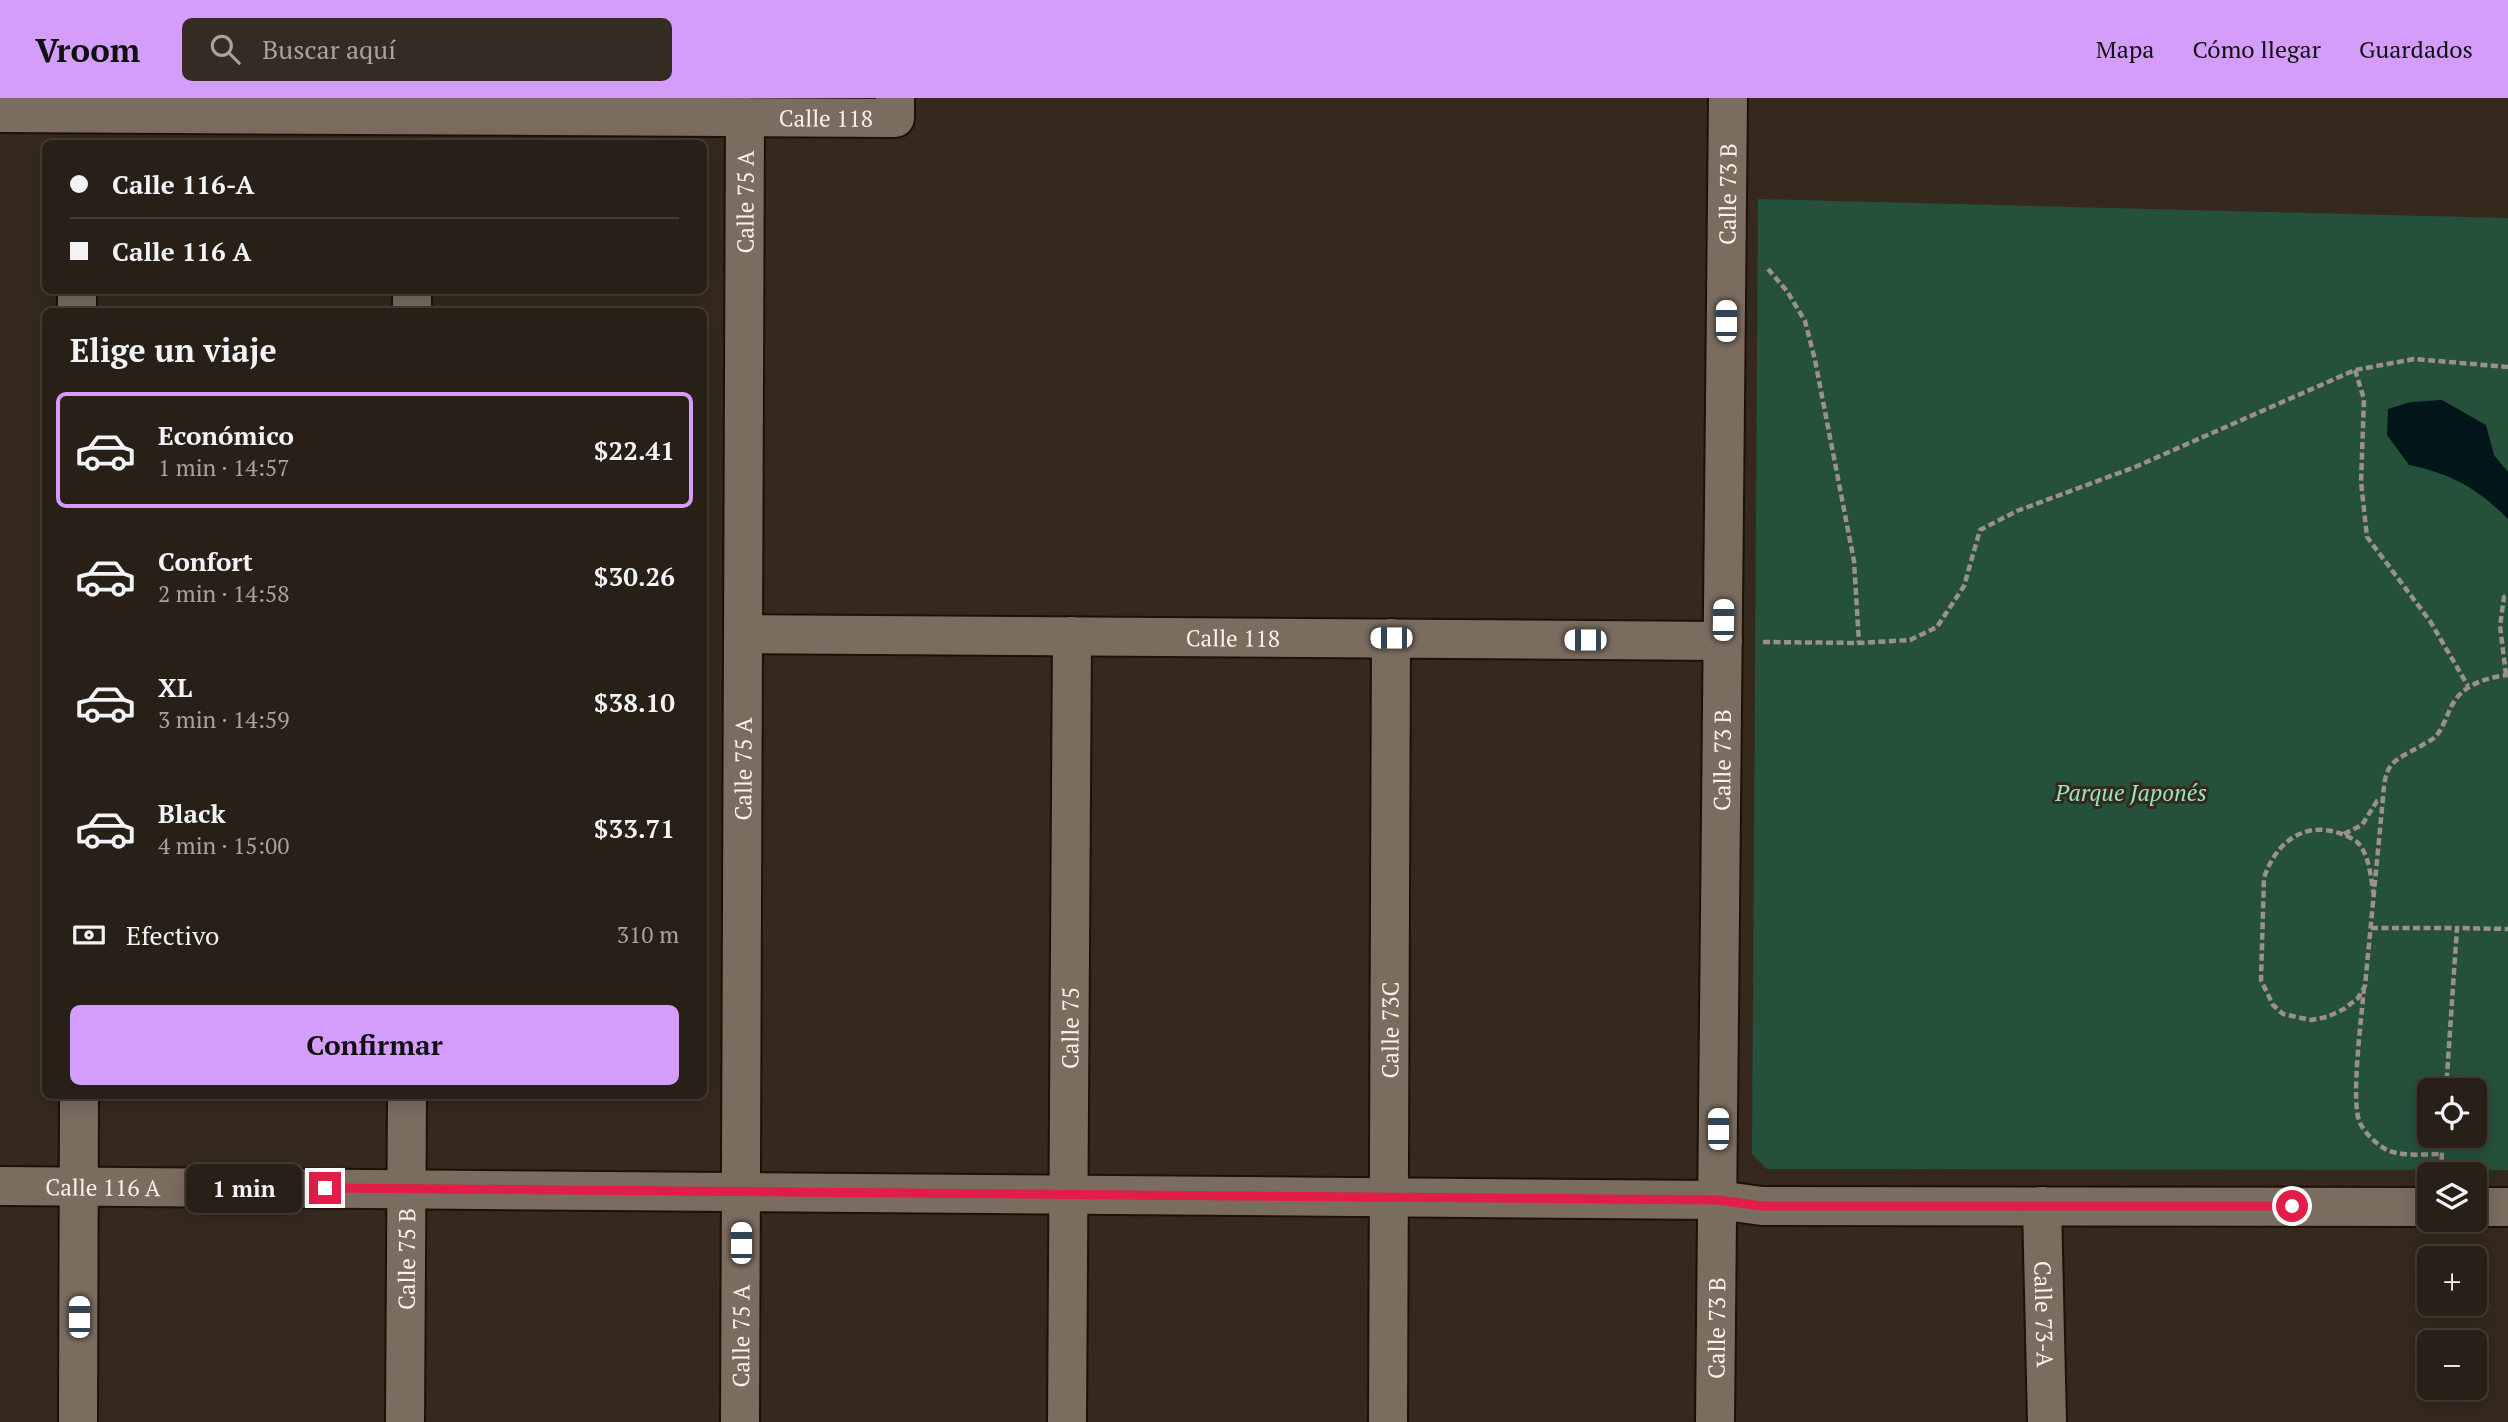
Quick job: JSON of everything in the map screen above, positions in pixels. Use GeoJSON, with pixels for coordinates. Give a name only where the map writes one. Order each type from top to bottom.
{"type":"FeatureCollection","features":[{"type":"Feature","properties":{"kind":"street","name":"Calle 73 B"},"geometry":{"type":"LineString","coordinates":[[1715,1422],[1717,1200],[1737,641],[1728,98]]}},
{"type":"Feature","properties":{"kind":"street","name":"Calle 118"},"geometry":{"type":"LineString","coordinates":[[0,113],[413,129],[746,117],[895,108]]}},
{"type":"Feature","properties":{"kind":"street","name":"Calle 75 A"},"geometry":{"type":"LineString","coordinates":[[740,1422],[746,117]]}},
{"type":"Feature","properties":{"kind":"street","name":"Calle 118"},"geometry":{"type":"LineString","coordinates":[[743,634],[1737,641]]}},
{"type":"Feature","properties":{"kind":"street","name":"Calle 75"},"geometry":{"type":"LineString","coordinates":[[1067,1422],[1072,636]]}},
{"type":"Feature","properties":{"kind":"street","name":"Calle 73C"},"geometry":{"type":"LineString","coordinates":[[1388,1422],[1391,638]]}},
{"type":"Feature","properties":{"kind":"street"},"geometry":{"type":"LineString","coordinates":[[78,1422],[79,1099]]}},
{"type":"Feature","properties":{"kind":"street","name":"Calle 75 B"},"geometry":{"type":"LineString","coordinates":[[405,1422],[407,1099]]}},
{"type":"Feature","properties":{"kind":"street","name":"Calle 116 A"},"geometry":{"type":"LineString","coordinates":[[0,1186],[1717,1200],[1762,1206],[2417,1207]]}},
{"type":"Feature","properties":{"kind":"street","name":"Calle 73-A"},"geometry":{"type":"LineString","coordinates":[[2042,1206],[2046,1422]]}},
{"type":"Feature","properties":{"kind":"street"},"geometry":{"type":"LineString","coordinates":[[2487,1207],[2508,1207]]}},
{"type":"Feature","properties":{"kind":"path"},"geometry":{"type":"LineString","coordinates":[[1760,267],[1767,268],[1787,291],[1805,321],[1854,561],[1859,643]]}},
{"type":"Feature","properties":{"kind":"path"},"geometry":{"type":"LineString","coordinates":[[1737,641],[1859,643],[1910,640],[1937,627],[1964,586],[1980,530],[2017,511],[2135,467],[2356,370],[2414,359],[2508,367]]}},
{"type":"Feature","properties":{"kind":"path"},"geometry":{"type":"LineString","coordinates":[[2356,370],[2364,399],[2361,482],[2367,537],[2430,621],[2468,686]]}},
{"type":"Feature","properties":{"kind":"path"},"geometry":{"type":"LineString","coordinates":[[2441,1154],[2400,1154],[2386,1149],[2372,1138],[2360,1123],[2355,1103],[2385,777],[2388,768],[2399,757],[2434,738],[2454,700],[2468,686],[2507,675],[2500,626],[2504,597],[2508,595]]}},
{"type":"Feature","properties":{"kind":"path"},"geometry":{"type":"LineString","coordinates":[[2343,834],[2362,825],[2377,801],[2383,798]]}},
{"type":"Feature","properties":{"kind":"path"},"geometry":{"type":"LineString","coordinates":[[2364,986],[2358,998],[2327,1017],[2311,1020],[2283,1014],[2273,1005],[2261,980],[2264,878],[2279,848],[2293,835],[2324,828],[2343,834],[2358,843],[2363,852],[2374,896]]}},
{"type":"Feature","properties":{"kind":"path"},"geometry":{"type":"LineString","coordinates":[[2371,928],[2508,929]]}},
{"type":"Feature","properties":{"kind":"path"},"geometry":{"type":"LineString","coordinates":[[2447,1078],[2457,928]]}},
{"type":"Feature","properties":{"kind":"path"},"geometry":{"type":"LineString","coordinates":[[2441,1162],[2442,1148]]}},
{"type":"Feature","properties":{"kind":"green space","name":"Parque Japonés"},"geometry":{"type":"Polygon","coordinates":[[[1758,199],[2508,218],[2508,1170],[2487,1170],[2487,1162],[2417,1162],[2417,1170],[1767,1169],[1752,1154],[1758,199]]]}},
{"type":"Feature","properties":{"kind":"shaded area"},"geometry":{"type":"Polygon","coordinates":[[[2442,400],[2486,425],[2494,455],[2508,472],[2508,519],[2486,499],[2463,484],[2409,465],[2387,435],[2388,409],[2411,402],[2442,400]]]}},
{"type":"Feature","properties":{"kind":"route"},"geometry":{"type":"LineString","coordinates":[[325,1188],[1717,1200],[1762,1206],[2292,1206]]}}]}
